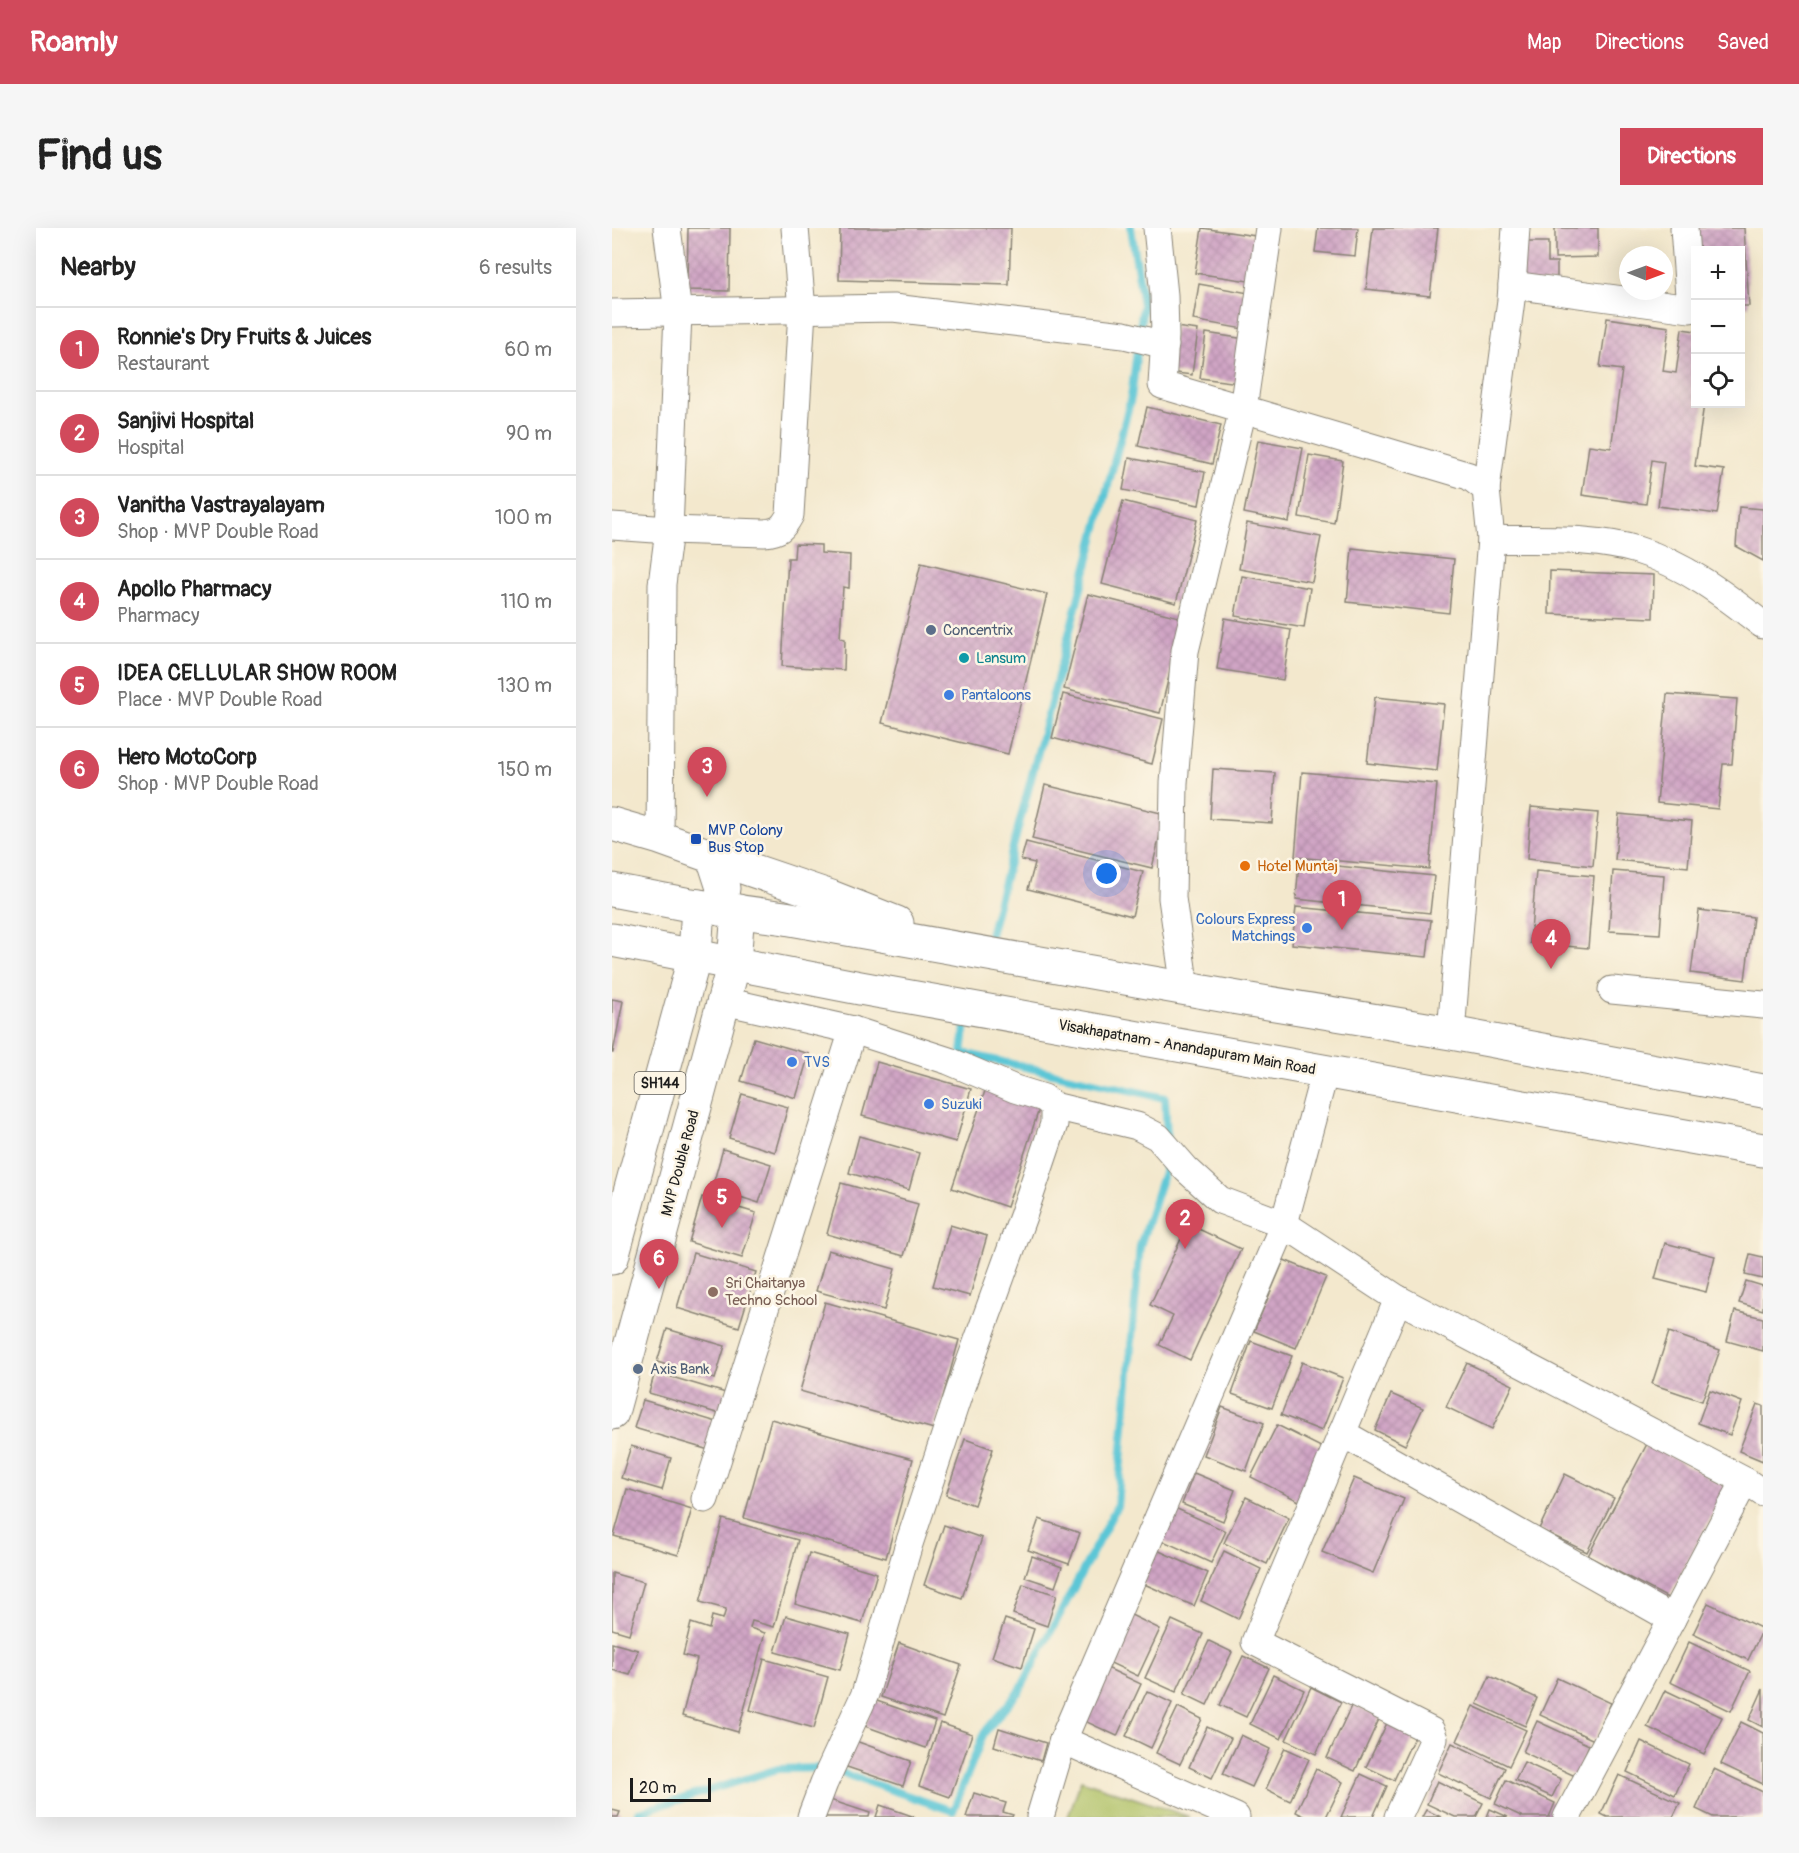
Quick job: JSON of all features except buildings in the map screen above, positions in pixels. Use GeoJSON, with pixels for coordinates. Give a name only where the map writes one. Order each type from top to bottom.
{"type":"FeatureCollection","features":[{"type":"Feature","properties":{"kind":"main road"},"geometry":{"type":"LineString","coordinates":[[612,824],[660,838],[831,897],[963,949]]}},
{"type":"Feature","properties":{"kind":"main road"},"geometry":{"type":"LineString","coordinates":[[713,857],[723,888],[719,908]]}},
{"type":"Feature","properties":{"kind":"main road"},"geometry":{"type":"LineString","coordinates":[[612,890],[1451,1033],[1763,1091]]}},
{"type":"Feature","properties":{"kind":"main road","name":"SH144"},"geometry":{"type":"LineString","coordinates":[[612,1258],[695,955],[719,908]]}},
{"type":"Feature","properties":{"kind":"main road","name":"MVP Double Road"},"geometry":{"type":"LineString","coordinates":[[612,1413],[734,963],[719,908]]}},
{"type":"Feature","properties":{"kind":"main road","name":"Visakhapatnam - Anandapuram Main Road"},"geometry":{"type":"LineString","coordinates":[[612,940],[860,988],[1763,1150]]}},
{"type":"Feature","properties":{"kind":"street"},"geometry":{"type":"LineString","coordinates":[[660,838],[662,584],[669,530],[678,313],[667,228]]}},
{"type":"Feature","properties":{"kind":"street"},"geometry":{"type":"LineString","coordinates":[[612,526],[764,533],[776,532],[783,527],[790,515],[802,310],[795,228]]}},
{"type":"Feature","properties":{"kind":"street"},"geometry":{"type":"LineString","coordinates":[[1157,228],[1164,296],[1145,339],[1162,385],[1469,476],[1486,489]]}},
{"type":"Feature","properties":{"kind":"street"},"geometry":{"type":"LineString","coordinates":[[1185,989],[1172,898],[1174,783],[1185,651],[1243,410],[1269,228]]}},
{"type":"Feature","properties":{"kind":"street"},"geometry":{"type":"LineString","coordinates":[[1451,1033],[1491,539],[1486,489],[1512,285],[1516,228]]}},
{"type":"Feature","properties":{"kind":"street"},"geometry":{"type":"LineString","coordinates":[[1512,285],[1690,309],[1684,228]]}},
{"type":"Feature","properties":{"kind":"street"},"geometry":{"type":"LineString","coordinates":[[612,313],[893,308],[1145,339]]}},
{"type":"Feature","properties":{"kind":"street"},"geometry":{"type":"LineString","coordinates":[[1491,539],[1589,542],[1636,550],[1669,563],[1722,592],[1763,625]]}},
{"type":"Feature","properties":{"kind":"street"},"geometry":{"type":"LineString","coordinates":[[1612,990],[1763,1005]]}},
{"type":"Feature","properties":{"kind":"street"},"geometry":{"type":"LineString","coordinates":[[724,1001],[853,1030],[949,1061],[1015,1089],[1044,1098],[1054,1106],[1137,1126],[1158,1137],[1186,1169],[1220,1200],[1284,1224],[1398,1299],[1754,1487],[1672,1619],[1567,1817]]}},
{"type":"Feature","properties":{"kind":"street"},"geometry":{"type":"LineString","coordinates":[[705,1499],[853,1030]]}},
{"type":"Feature","properties":{"kind":"street"},"geometry":{"type":"LineString","coordinates":[[1040,1817],[1063,1740],[1284,1224],[1325,1071]]}},
{"type":"Feature","properties":{"kind":"street"},"geometry":{"type":"LineString","coordinates":[[810,1817],[865,1694],[911,1537],[1054,1124],[1054,1106]]}},
{"type":"Feature","properties":{"kind":"street"},"geometry":{"type":"LineString","coordinates":[[1398,1299],[1255,1641],[1431,1731],[1434,1739],[1398,1817]]}},
{"type":"Feature","properties":{"kind":"street"},"geometry":{"type":"LineString","coordinates":[[1342,1433],[1672,1619]]}},
{"type":"Feature","properties":{"kind":"street"},"geometry":{"type":"LineString","coordinates":[[1063,1740],[1236,1817]]}},
{"type":"Feature","properties":{"kind":"green space"},"geometry":{"type":"Polygon","coordinates":[[[1081,1780],[1190,1817],[1068,1817],[1081,1780]]]}},
{"type":"Feature","properties":{"kind":"waterway"},"geometry":{"type":"LineString","coordinates":[[990,935],[1131,398],[1143,305],[1131,228]]}},
{"type":"Feature","properties":{"kind":"waterway"},"geometry":{"type":"LineString","coordinates":[[965,1028],[962,1053],[1165,1098],[1167,1138]]}},
{"type":"Feature","properties":{"kind":"waterway"},"geometry":{"type":"LineString","coordinates":[[639,1817],[639,1812],[778,1769],[827,1768],[953,1811],[984,1733],[1020,1690],[1117,1506],[1140,1246],[1169,1157]]}},
{"type":"Feature","properties":{"kind":"place","name":"Concentrix"},"geometry":{"type":"Point","coordinates":[931,630]}},
{"type":"Feature","properties":{"kind":"place","name":"Lansum"},"geometry":{"type":"Point","coordinates":[964,658]}},
{"type":"Feature","properties":{"kind":"place","name":"Pantaloons"},"geometry":{"type":"Point","coordinates":[949,695]}},
{"type":"Feature","properties":{"kind":"place","name":"Vanitha Vastrayalayam"},"geometry":{"type":"Point","coordinates":[707,797]}},
{"type":"Feature","properties":{"kind":"place","name":"MVP Colony Bus Stop"},"geometry":{"type":"Point","coordinates":[696,839]}},
{"type":"Feature","properties":{"kind":"place","name":"Hotel Muntaj"},"geometry":{"type":"Point","coordinates":[1245,866]}},
{"type":"Feature","properties":{"kind":"place","name":"Colours Express Matchings"},"geometry":{"type":"Point","coordinates":[1307,928]}},
{"type":"Feature","properties":{"kind":"place","name":"Ronnie's Dry Fruits & Juices"},"geometry":{"type":"Point","coordinates":[1342,930]}},
{"type":"Feature","properties":{"kind":"place","name":"Apollo Pharmacy"},"geometry":{"type":"Point","coordinates":[1551,969]}},
{"type":"Feature","properties":{"kind":"place","name":"TVS"},"geometry":{"type":"Point","coordinates":[792,1062]}},
{"type":"Feature","properties":{"kind":"place","name":"Suzuki"},"geometry":{"type":"Point","coordinates":[929,1104]}},
{"type":"Feature","properties":{"kind":"place","name":"IDEA CELLULAR SHOW ROOM"},"geometry":{"type":"Point","coordinates":[722,1228]}},
{"type":"Feature","properties":{"kind":"place","name":"Sanjivi Hospital"},"geometry":{"type":"Point","coordinates":[1185,1249]}},
{"type":"Feature","properties":{"kind":"place","name":"Hero MotoCorp"},"geometry":{"type":"Point","coordinates":[659,1289]}},
{"type":"Feature","properties":{"kind":"place","name":"Sri Chaitanya Techno School"},"geometry":{"type":"Point","coordinates":[713,1292]}},
{"type":"Feature","properties":{"kind":"place","name":"Axis Bank"},"geometry":{"type":"Point","coordinates":[638,1369]}}]}
